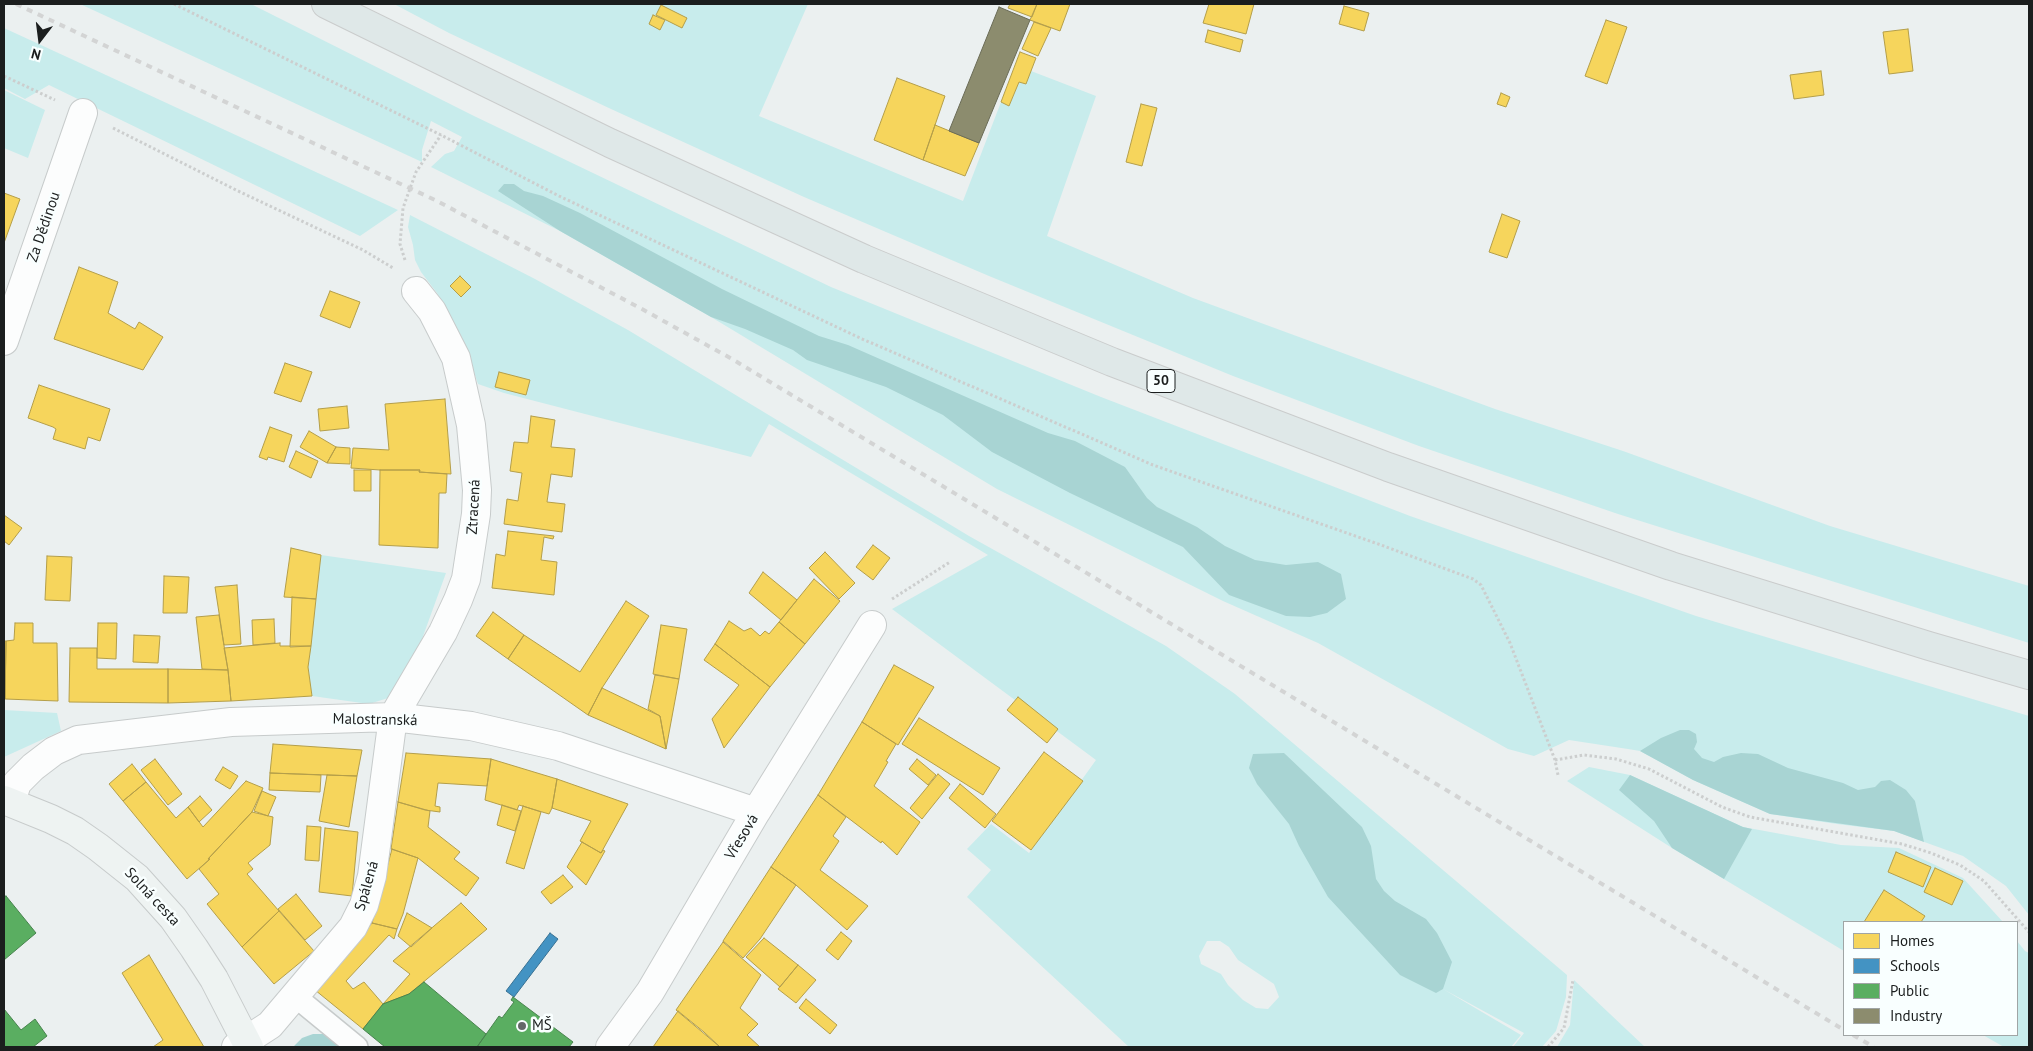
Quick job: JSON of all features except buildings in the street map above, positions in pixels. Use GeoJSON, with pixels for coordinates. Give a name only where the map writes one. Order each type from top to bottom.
{"type":"FeatureCollection","features":[{"type":"Feature","properties":{"kind":"main road","name":"50"},"geometry":{"type":"LineString","coordinates":[[326,4],[610,143],[864,259],[1112,362],[1388,467],[1671,566],[2029,675]]}},
{"type":"Feature","properties":{"kind":"street","name":"Za Dědinou"},"geometry":{"type":"LineString","coordinates":[[4,341],[84,113]]}},
{"type":"Feature","properties":{"kind":"street","name":"Ztracená"},"geometry":{"type":"LineString","coordinates":[[393,717],[442,632],[458,600],[466,579],[476,514],[477,490],[471,425],[456,358],[432,311],[416,291]]}},
{"type":"Feature","properties":{"kind":"street","name":"Vřesová"},"geometry":{"type":"LineString","coordinates":[[610,1047],[650,992],[756,812],[872,625]]}},
{"type":"Feature","properties":{"kind":"street","name":"Malostranská"},"geometry":{"type":"LineString","coordinates":[[7,801],[17,783],[32,767],[54,751],[78,740],[231,722],[393,717],[471,726],[558,746],[756,812]]}},
{"type":"Feature","properties":{"kind":"street","name":"Spálená"},"geometry":{"type":"LineString","coordinates":[[243,1045],[270,1025],[296,996],[353,928],[364,904],[372,876],[393,717]]}},
{"type":"Feature","properties":{"kind":"street","name":"Solná cesta"},"geometry":{"type":"LineString","coordinates":[[7,801],[75,831],[118,862],[150,891],[173,918],[214,980],[243,1045]]}},
{"type":"Feature","properties":{"kind":"lane"},"geometry":{"type":"LineString","coordinates":[[296,996],[357,1047]]}},
{"type":"Feature","properties":{"kind":"path"},"geometry":{"type":"LineString","coordinates":[[174,4],[441,135],[558,196],[860,338],[1153,465],[1381,545],[1473,580],[1481,585],[1510,643],[1556,760],[1558,775]]}},
{"type":"Feature","properties":{"kind":"path"},"geometry":{"type":"LineString","coordinates":[[4,76],[84,113],[236,190],[363,250],[401,273],[416,291]]}},
{"type":"Feature","properties":{"kind":"path"},"geometry":{"type":"LineString","coordinates":[[416,291],[400,244],[403,208],[416,172],[441,135]]}},
{"type":"Feature","properties":{"kind":"path"},"geometry":{"type":"LineString","coordinates":[[872,625],[887,602],[950,562]]}},
{"type":"Feature","properties":{"kind":"path"},"geometry":{"type":"LineString","coordinates":[[1556,760],[1584,755],[1616,759],[1649,769],[1722,807],[1750,817],[1902,844],[1931,853],[1960,865],[1984,881],[2029,932]]}},
{"type":"Feature","properties":{"kind":"path"},"geometry":{"type":"LineString","coordinates":[[1548,1047],[1564,1028],[1573,980]]}},
{"type":"Feature","properties":{"kind":"shaded area"},"geometry":{"type":"Polygon","coordinates":[[[80,4],[251,4],[474,116],[831,287],[1101,397],[1410,516],[1696,616],[2029,716],[2029,915],[2006,886],[1963,856],[1894,831],[1770,814],[1693,780],[1640,751],[1569,740],[1534,756],[1508,749],[1318,643],[1223,601],[997,489],[711,317],[560,231],[431,167],[445,154],[454,151],[462,137],[431,121],[422,150],[422,162],[80,4]]]}},
{"type":"Feature","properties":{"kind":"shaded area"},"geometry":{"type":"Polygon","coordinates":[[[394,4],[808,4],[759,116],[963,201],[1001,102],[1009,106],[1019,82],[1026,84],[1031,71],[1096,96],[1047,236],[1193,298],[1495,409],[1623,451],[1830,526],[2029,586],[2029,643],[1618,514],[1419,446],[1233,376],[989,276],[804,197],[449,33],[394,4]]]}},
{"type":"Feature","properties":{"kind":"shaded area"},"geometry":{"type":"Polygon","coordinates":[[[4,28],[398,210],[360,236],[49,85],[25,99],[4,88],[4,28]]]}},
{"type":"Feature","properties":{"kind":"shaded area"},"geometry":{"type":"Polygon","coordinates":[[[4,90],[45,110],[28,158],[4,148],[4,90]]]}},
{"type":"Feature","properties":{"kind":"shaded area"},"geometry":{"type":"Polygon","coordinates":[[[504,184],[514,184],[524,191],[543,196],[580,213],[722,289],[819,336],[848,345],[1048,433],[1075,441],[1125,467],[1147,498],[1157,507],[1197,527],[1225,546],[1255,560],[1286,565],[1318,562],[1341,574],[1346,599],[1327,613],[1310,617],[1286,616],[1229,595],[1183,547],[1070,493],[992,452],[943,415],[886,387],[807,360],[793,350],[745,329],[711,317],[560,231],[498,191],[504,184]]]}},
{"type":"Feature","properties":{"kind":"shaded area"},"geometry":{"type":"Polygon","coordinates":[[[410,215],[535,279],[628,330],[969,536],[1166,646],[1235,694],[1567,975],[1566,997],[1556,1031],[1542,1047],[1513,1047],[1524,1033],[1443,989],[1521,1035],[1511,1047],[1129,1047],[967,897],[991,870],[967,849],[991,824],[1029,853],[1096,760],[892,609],[988,555],[769,424],[751,457],[504,393],[478,384],[462,337],[437,293],[421,272],[415,260],[408,227],[410,215]],[[1207,941],[1199,956],[1201,964],[1221,974],[1228,985],[1243,1000],[1256,1008],[1268,1009],[1279,997],[1274,984],[1238,960],[1229,947],[1220,941],[1207,941]]]}},
{"type":"Feature","properties":{"kind":"shaded area"},"geometry":{"type":"Polygon","coordinates":[[[321,555],[446,573],[418,650],[388,698],[369,704],[312,696],[308,667],[321,555]]]}},
{"type":"Feature","properties":{"kind":"shaded area"},"geometry":{"type":"Polygon","coordinates":[[[4,710],[57,713],[61,731],[4,757],[4,710]]]}},
{"type":"Feature","properties":{"kind":"shaded area"},"geometry":{"type":"Polygon","coordinates":[[[1680,730],[1689,730],[1696,734],[1697,742],[1694,749],[1702,758],[1714,762],[1723,757],[1741,753],[1758,754],[1788,768],[1843,783],[1858,790],[1875,787],[1881,781],[1890,780],[1906,790],[1915,801],[1924,842],[1894,831],[1770,814],[1693,780],[1640,751],[1661,738],[1680,730]]]}},
{"type":"Feature","properties":{"kind":"shaded area"},"geometry":{"type":"Polygon","coordinates":[[[1284,753],[1362,827],[1371,846],[1376,879],[1384,891],[1395,901],[1426,919],[1437,933],[1452,962],[1443,989],[1436,993],[1400,975],[1328,897],[1299,846],[1289,824],[1257,784],[1249,768],[1253,754],[1284,753]]]}},
{"type":"Feature","properties":{"kind":"shaded area"},"geometry":{"type":"Polygon","coordinates":[[[1589,767],[1630,775],[1743,827],[1841,845],[1899,848],[1963,878],[2002,921],[1843,921],[1843,950],[1672,848],[1567,781],[1589,767]]]}},
{"type":"Feature","properties":{"kind":"shaded area"},"geometry":{"type":"Polygon","coordinates":[[[1630,775],[1743,827],[1752,829],[1724,879],[1672,848],[1654,821],[1619,790],[1630,775]]]}},
{"type":"Feature","properties":{"kind":"shaded area"},"geometry":{"type":"Polygon","coordinates":[[[2018,942],[2029,953],[2029,1047],[2004,1047],[1985,1036],[2018,1036],[2018,942]]]}},
{"type":"Feature","properties":{"kind":"shaded area"},"geometry":{"type":"Polygon","coordinates":[[[1574,980],[1645,1047],[1557,1047],[1570,1025],[1574,980]]]}},
{"type":"Feature","properties":{"kind":"shaded area"},"geometry":{"type":"Polygon","coordinates":[[[313,1034],[326,1034],[342,1047],[293,1047],[302,1038],[313,1034]]]}},
{"type":"Feature","properties":{"kind":"railway"},"geometry":{"type":"LineString","coordinates":[[16,4],[435,200],[642,309],[732,359],[1843,1029]]}},
{"type":"Feature","properties":{"kind":"railway"},"geometry":{"type":"LineString","coordinates":[[1855,1036],[1874,1047]]}},
{"type":"Feature","properties":{"kind":"place","name":"MŠ"},"geometry":{"type":"Point","coordinates":[522,1026]}}]}
